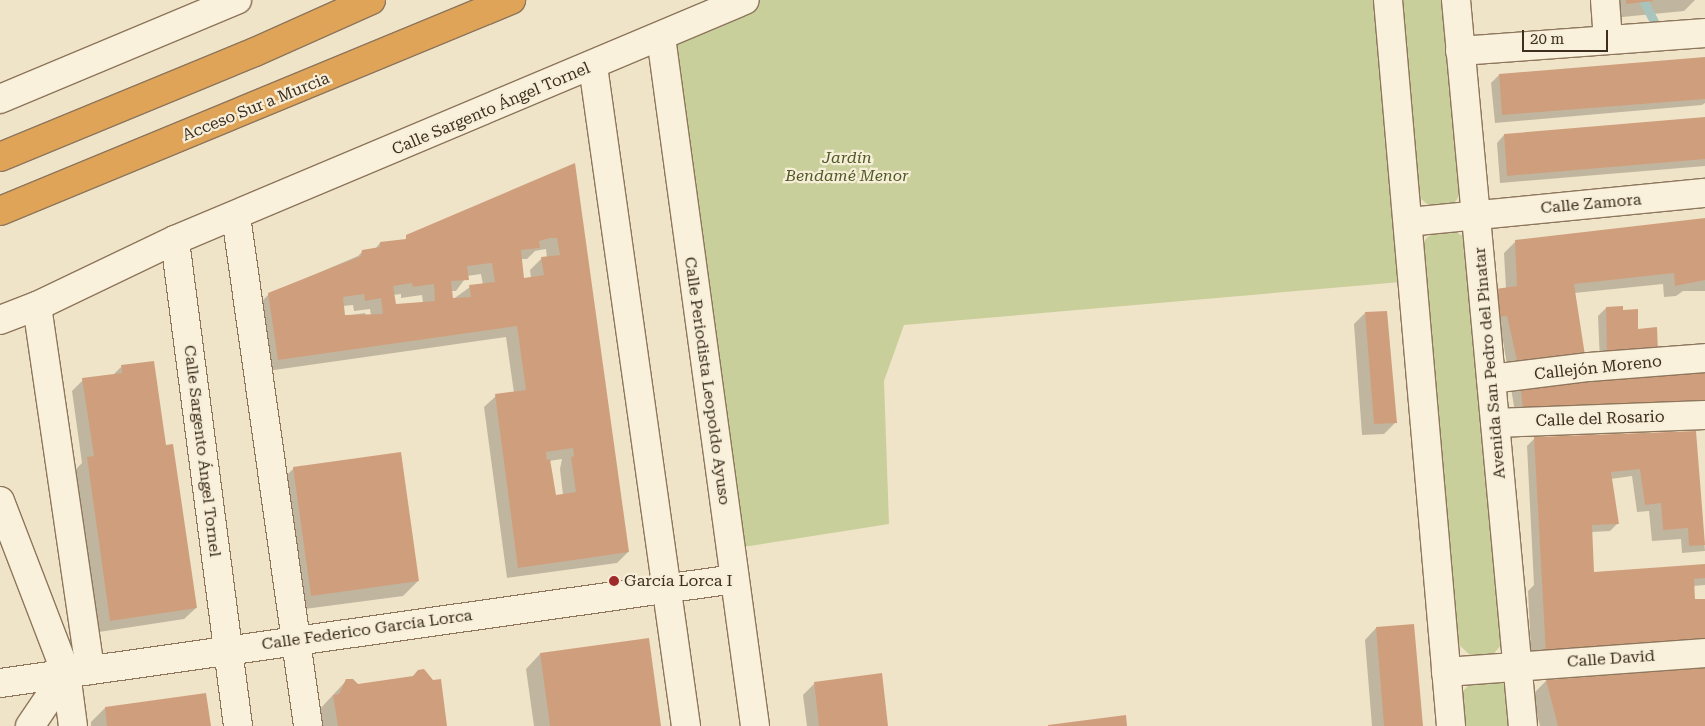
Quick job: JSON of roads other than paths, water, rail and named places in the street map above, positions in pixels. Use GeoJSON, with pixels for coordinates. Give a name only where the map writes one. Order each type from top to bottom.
{"type":"FeatureCollection","features":[{"type":"Feature","properties":{"kind":"highway"},"geometry":{"type":"LineString","coordinates":[[0,156],[255,52],[371,0]]}},
{"type":"Feature","properties":{"kind":"highway","name":"Acceso Sur a Murcia"},"geometry":{"type":"LineString","coordinates":[[0,211],[511,0]]}},
{"type":"Feature","properties":{"kind":"street"},"geometry":{"type":"LineString","coordinates":[[0,99],[237,0]]}},
{"type":"Feature","properties":{"kind":"street","name":"Calle Sargento Ángel Tornel"},"geometry":{"type":"LineString","coordinates":[[238,726],[175,240],[593,66],[745,0]]}},
{"type":"Feature","properties":{"kind":"street"},"geometry":{"type":"LineString","coordinates":[[1388,0],[1451,726]]}},
{"type":"Feature","properties":{"kind":"street","name":"Avenida San Pedro del Pinatar"},"geometry":{"type":"LineString","coordinates":[[1456,0],[1523,726]]}},
{"type":"Feature","properties":{"kind":"street"},"geometry":{"type":"LineString","coordinates":[[1605,0],[1608,40]]}},
{"type":"Feature","properties":{"kind":"street"},"geometry":{"type":"LineString","coordinates":[[1460,51],[1705,33]]}},
{"type":"Feature","properties":{"kind":"street","name":"Calle Periodista Leopoldo Ayuso"},"geometry":{"type":"LineString","coordinates":[[661,37],[755,726]]}},
{"type":"Feature","properties":{"kind":"street"},"geometry":{"type":"LineString","coordinates":[[593,66],[686,726]]}},
{"type":"Feature","properties":{"kind":"street","name":"Calle Zamora"},"geometry":{"type":"LineString","coordinates":[[1408,222],[1705,193]]}},
{"type":"Feature","properties":{"kind":"street"},"geometry":{"type":"LineString","coordinates":[[236,216],[308,726]]}},
{"type":"Feature","properties":{"kind":"street"},"geometry":{"type":"LineString","coordinates":[[0,320],[37,306],[175,240]]}},
{"type":"Feature","properties":{"kind":"street"},"geometry":{"type":"LineString","coordinates":[[37,306],[78,672],[73,726]]}},
{"type":"Feature","properties":{"kind":"street","name":"Callejón Moreno"},"geometry":{"type":"LineString","coordinates":[[1491,380],[1589,366],[1705,358]]}},
{"type":"Feature","properties":{"kind":"street","name":"Calle del Rosario"},"geometry":{"type":"LineString","coordinates":[[1496,423],[1705,415]]}},
{"type":"Feature","properties":{"kind":"street"},"geometry":{"type":"LineString","coordinates":[[0,501],[78,672]]}},
{"type":"Feature","properties":{"kind":"street","name":"Calle Federico García Lorca"},"geometry":{"type":"LineString","coordinates":[[0,682],[734,579]]}},
{"type":"Feature","properties":{"kind":"street","name":"Calle David"},"geometry":{"type":"LineString","coordinates":[[1446,672],[1705,653]]}},
{"type":"Feature","properties":{"kind":"street"},"geometry":{"type":"LineString","coordinates":[[30,726],[78,672]]}},
{"type":"Feature","properties":{"kind":"waterway"},"geometry":{"type":"LineString","coordinates":[[1643,0],[1660,34]]}},
{"type":"Feature","properties":{"kind":"place","name":"García Lorca I"},"geometry":{"type":"Point","coordinates":[614,581]}},
{"type":"Feature","properties":{"kind":"park label","name":"Jardín Bendamé Menor"},"geometry":{"type":"Point","coordinates":[847,167]}}]}
